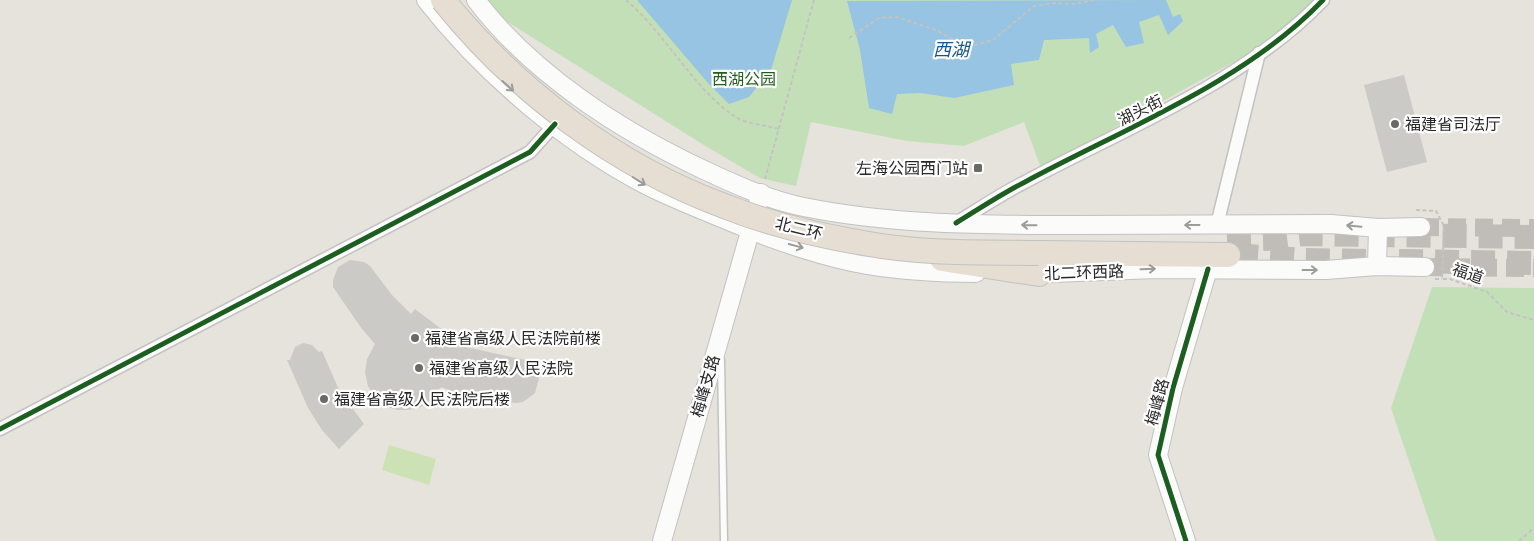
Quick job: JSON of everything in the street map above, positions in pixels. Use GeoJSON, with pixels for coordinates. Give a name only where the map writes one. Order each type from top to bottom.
{"type":"FeatureCollection","features":[{"type":"Feature","properties":{"kind":"highway","name":"北二环"},"geometry":{"type":"LineString","coordinates":[[443,0],[493,55],[548,105],[593,138],[660,178],[726,207],[792,228],[871,244],[1039,255],[1224,240]]}},
{"type":"Feature","properties":{"kind":"highway","name":"北二环"},"geometry":{"type":"LineString","coordinates":[[460,0],[558,94],[601,127],[666,164],[728,191],[796,214],[873,231],[946,237],[1039,255]]}},
{"type":"Feature","properties":{"kind":"highway"},"geometry":{"type":"LineString","coordinates":[[871,244],[954,261],[1039,255]]}},
{"type":"Feature","properties":{"kind":"main road","name":"北二环西路"},"geometry":{"type":"LineString","coordinates":[[426,0],[507,87],[581,144],[647,185],[786,244],[866,265],[940,273],[1039,255],[1156,269],[1326,270],[1377,266],[1425,267]]}},
{"type":"Feature","properties":{"kind":"main road"},"geometry":{"type":"LineString","coordinates":[[476,0],[520,48],[608,119],[680,159],[761,194],[798,206],[886,218],[1224,240],[1331,224],[1378,228],[1418,218]]}},
{"type":"Feature","properties":{"kind":"main road"},"geometry":{"type":"LineString","coordinates":[[750,230],[761,194]]}},
{"type":"Feature","properties":{"kind":"main road"},"geometry":{"type":"LineString","coordinates":[[1377,266],[1378,228]]}},
{"type":"Feature","properties":{"kind":"main road","name":"梅峰支路"},"geometry":{"type":"LineString","coordinates":[[662,541],[750,230]]}},
{"type":"Feature","properties":{"kind":"main road","name":"梅峰路"},"geometry":{"type":"LineString","coordinates":[[1186,541],[1158,455],[1173,388],[1208,270]]}},
{"type":"Feature","properties":{"kind":"street","name":"湖头街"},"geometry":{"type":"LineString","coordinates":[[956,223],[1023,182],[1182,102],[1259,53],[1304,20],[1323,0]]}},
{"type":"Feature","properties":{"kind":"street"},"geometry":{"type":"LineString","coordinates":[[1224,240],[1259,53]]}},
{"type":"Feature","properties":{"kind":"street"},"geometry":{"type":"LineString","coordinates":[[0,430],[530,152],[554,124]]}},
{"type":"Feature","properties":{"kind":"lane"},"geometry":{"type":"LineString","coordinates":[[720,333],[724,541]]}},
{"type":"Feature","properties":{"kind":"path"},"geometry":{"type":"LineString","coordinates":[[626,0],[644,16],[685,67],[736,118],[779,129]]}},
{"type":"Feature","properties":{"kind":"path"},"geometry":{"type":"LineString","coordinates":[[761,194],[814,0]]}},
{"type":"Feature","properties":{"kind":"path"},"geometry":{"type":"LineString","coordinates":[[849,38],[854,37],[879,18],[897,17],[936,30],[958,42],[975,45],[993,40],[1034,6],[1055,3],[1074,4],[1094,0]]}},
{"type":"Feature","properties":{"kind":"path"},"geometry":{"type":"LineString","coordinates":[[1519,541],[1534,528]]}},
{"type":"Feature","properties":{"kind":"green space","name":"西湖公园"},"geometry":{"type":"Polygon","coordinates":[[[486,0],[1317,0],[1297,20],[1252,52],[1041,168],[1024,122],[964,146],[907,141],[811,122],[796,186],[760,178],[707,147],[498,16],[486,0]]]}},
{"type":"Feature","properties":{"kind":"green space"},"geometry":{"type":"Polygon","coordinates":[[[1432,287],[1534,288],[1534,541],[1436,541],[1391,408],[1432,287]]]}},
{"type":"Feature","properties":{"kind":"green space"},"geometry":{"type":"Polygon","coordinates":[[[389,445],[436,459],[429,485],[382,470],[389,445]]]}},
{"type":"Feature","properties":{"kind":"water"},"geometry":{"type":"Polygon","coordinates":[[[637,0],[792,0],[771,70],[749,97],[729,104],[708,83],[637,0]]]}},
{"type":"Feature","properties":{"kind":"water","name":"西湖"},"geometry":{"type":"Polygon","coordinates":[[[1166,0],[1173,17],[1180,14],[1183,21],[1168,35],[1159,15],[1139,22],[1144,43],[1126,47],[1113,25],[1096,34],[1099,47],[1090,53],[1089,38],[1044,40],[1039,60],[1011,64],[1014,85],[954,98],[920,93],[897,94],[892,114],[869,108],[860,50],[847,1],[1166,0]]]}},
{"type":"Feature","properties":{"kind":"building","name":"福建省司法厅"},"geometry":{"type":"Polygon","coordinates":[[[1404,75],[1427,162],[1387,172],[1364,85],[1404,75]]]}},
{"type":"Feature","properties":{"kind":"building","name":"福建省高级人民法院前楼"},"geometry":{"type":"Polygon","coordinates":[[[350,260],[364,262],[370,266],[392,295],[411,314],[415,309],[440,328],[467,342],[465,347],[526,360],[532,365],[539,378],[535,393],[523,402],[516,403],[466,396],[441,387],[431,400],[421,407],[397,410],[385,406],[375,397],[368,386],[365,372],[367,359],[375,344],[362,329],[333,287],[333,280],[338,267],[350,260]]]}},
{"type":"Feature","properties":{"kind":"building","name":"福建省高级人民法院后楼"},"geometry":{"type":"Polygon","coordinates":[[[303,343],[312,345],[319,352],[322,351],[339,390],[364,424],[339,449],[322,430],[308,408],[287,360],[290,360],[295,347],[303,343]]]}},
{"type":"Feature","properties":{"kind":"tunnel"},"geometry":{"type":"LineString","coordinates":[[1421,227],[1534,228]]}},
{"type":"Feature","properties":{"kind":"tunnel"},"geometry":{"type":"LineString","coordinates":[[1227,240],[1266,239],[1303,234],[1534,237]]}},
{"type":"Feature","properties":{"kind":"tunnel"},"geometry":{"type":"LineString","coordinates":[[1234,255],[1303,260],[1366,261]]}},
{"type":"Feature","properties":{"kind":"tunnel"},"geometry":{"type":"LineString","coordinates":[[1399,261],[1534,263]]}},
{"type":"Feature","properties":{"kind":"tunnel"},"geometry":{"type":"LineString","coordinates":[[1425,267],[1534,268]]}},
{"type":"Feature","properties":{"kind":"cycle path"},"geometry":{"type":"LineString","coordinates":[[956,223],[1016,187],[1142,123],[1220,80],[1257,56],[1292,29],[1323,0]]}},
{"type":"Feature","properties":{"kind":"cycle path"},"geometry":{"type":"LineString","coordinates":[[0,429],[530,152],[555,124]]}},
{"type":"Feature","properties":{"kind":"cycle path"},"geometry":{"type":"LineString","coordinates":[[1186,541],[1158,455],[1173,388],[1208,269]]}},
{"type":"Feature","properties":{"kind":"place","name":"福建省司法厅"},"geometry":{"type":"Point","coordinates":[1395,124]}},
{"type":"Feature","properties":{"kind":"place","name":"左海公园西门站"},"geometry":{"type":"Point","coordinates":[978,168]}},
{"type":"Feature","properties":{"kind":"place","name":"福建省高级人民法院前楼"},"geometry":{"type":"Point","coordinates":[415,338]}},
{"type":"Feature","properties":{"kind":"place","name":"福建省高级人民法院"},"geometry":{"type":"Point","coordinates":[419,368]}},
{"type":"Feature","properties":{"kind":"place","name":"福建省高级人民法院后楼"},"geometry":{"type":"Point","coordinates":[324,399]}}]}
